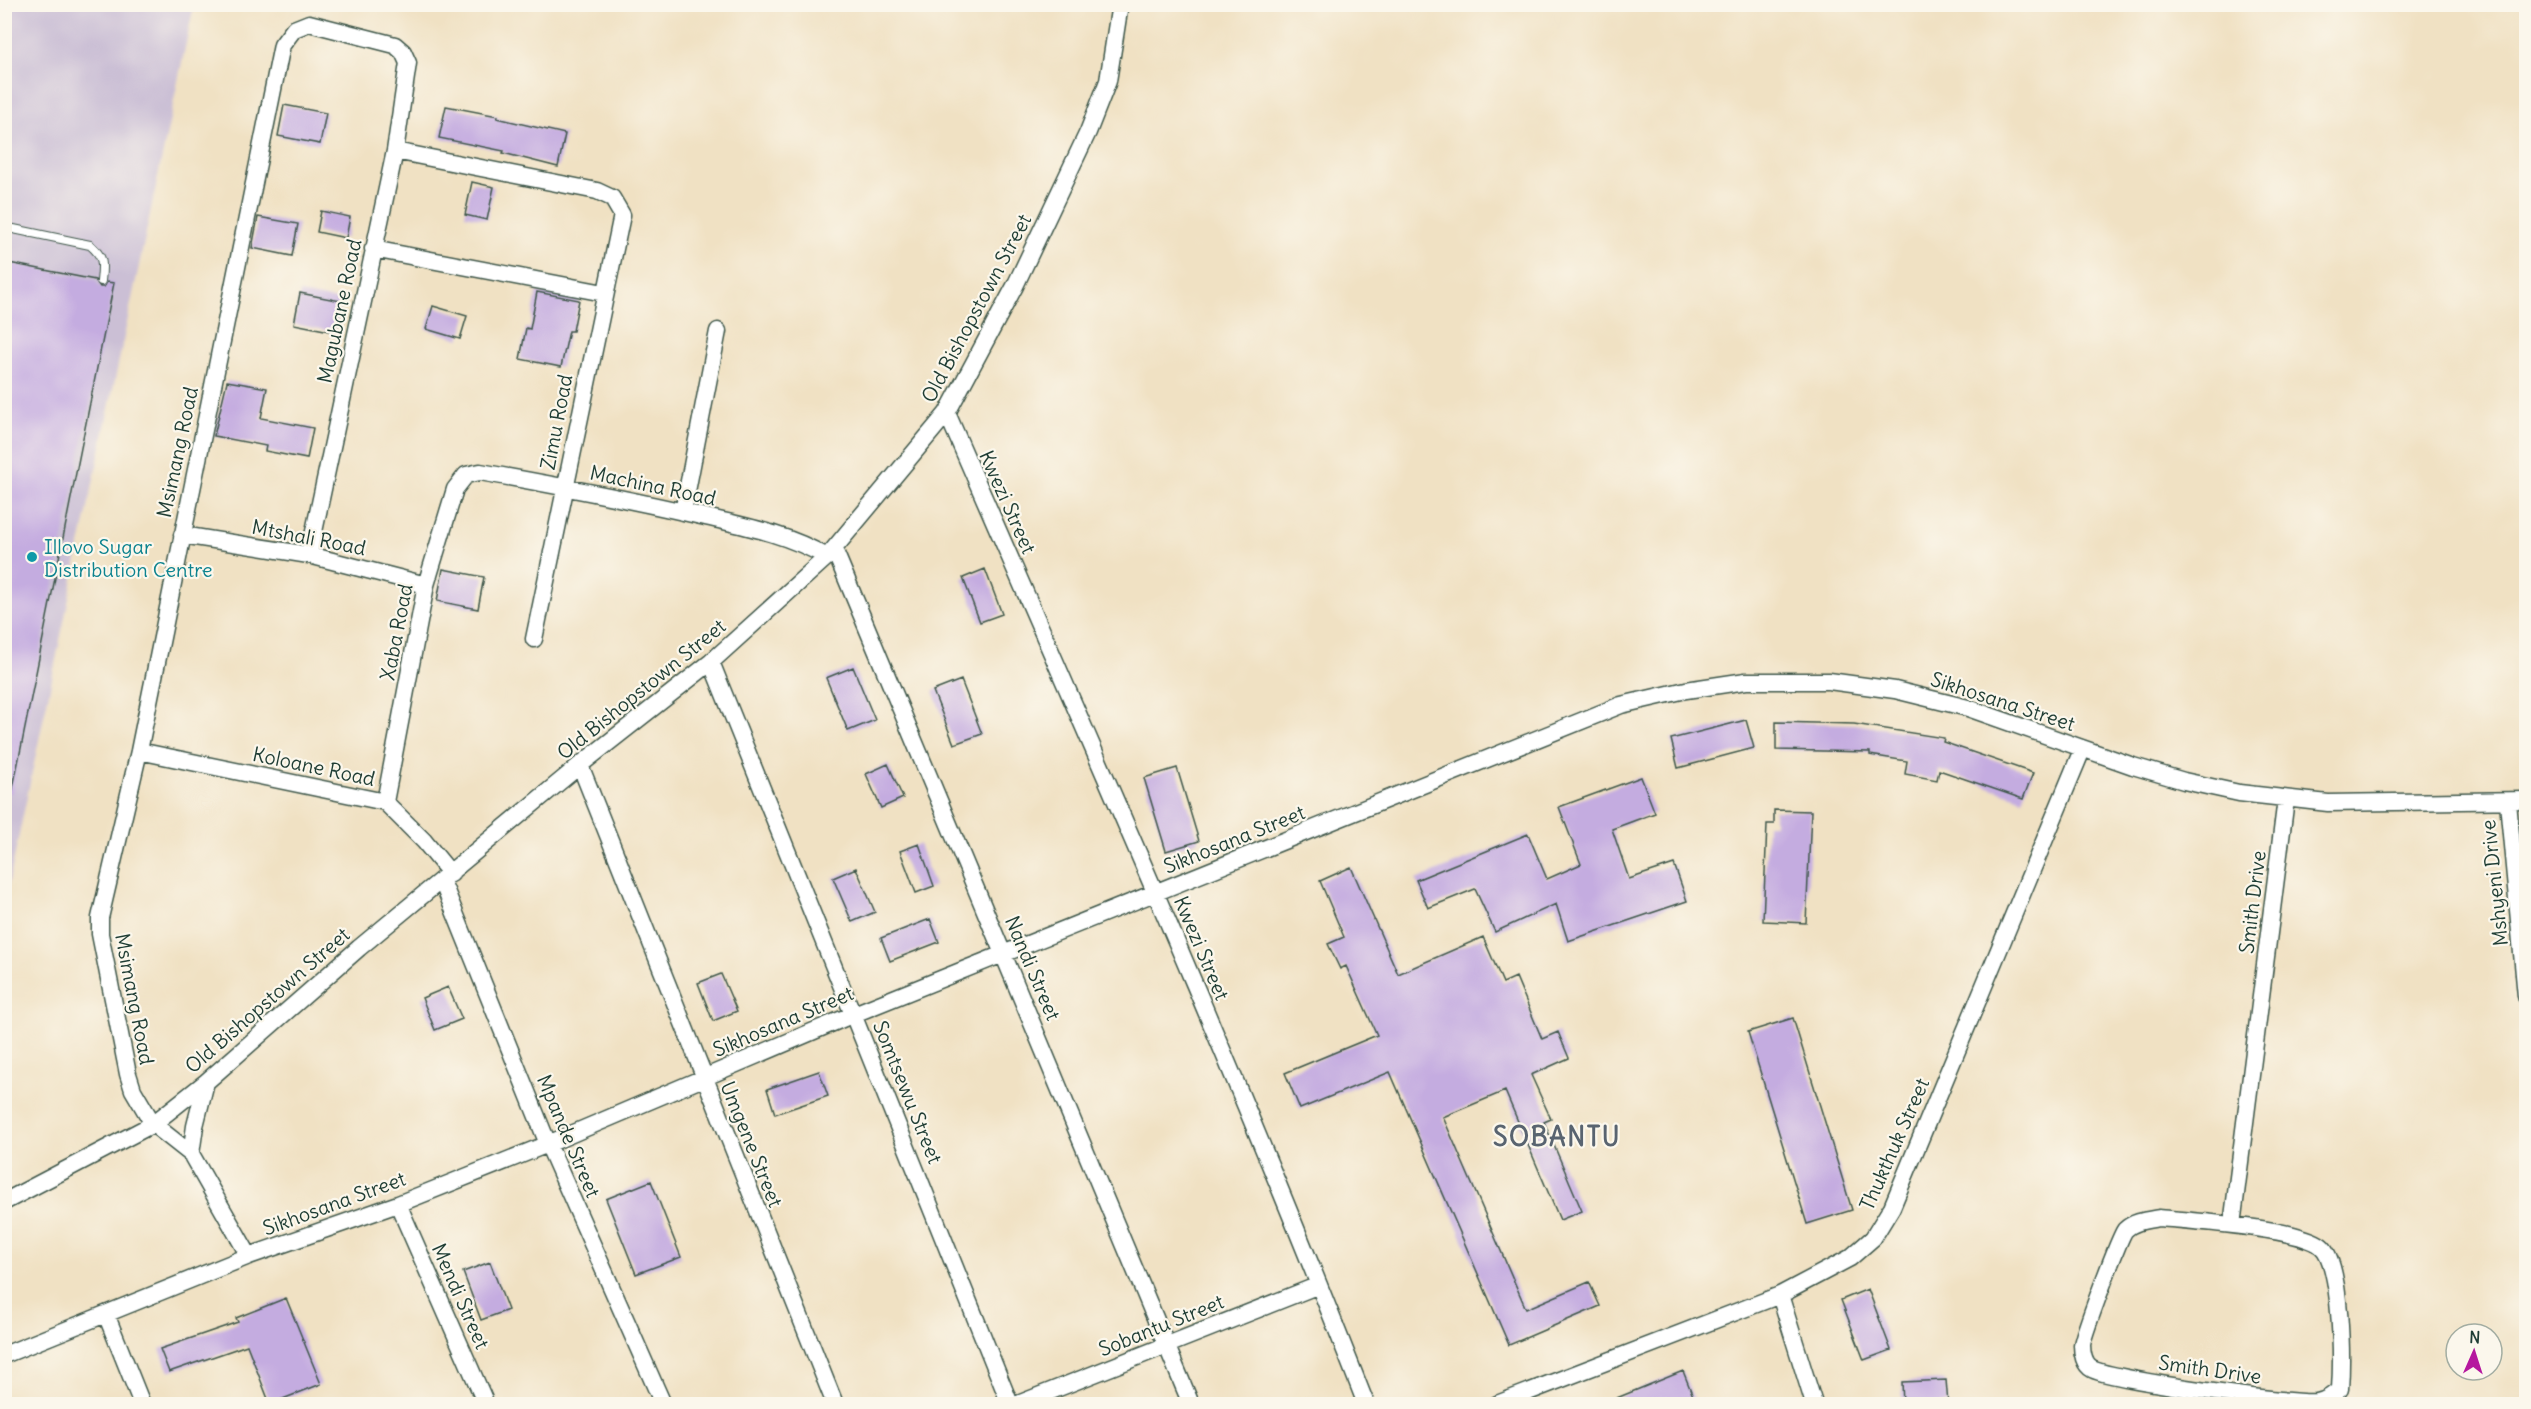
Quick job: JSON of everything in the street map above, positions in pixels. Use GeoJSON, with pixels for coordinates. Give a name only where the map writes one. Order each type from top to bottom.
{"type":"FeatureCollection","features":[{"type":"Feature","properties":{"kind":"street","name":"Old Bishopstown Street"},"geometry":{"type":"LineString","coordinates":[[4,1202],[153,1124],[206,1082],[359,948],[580,765],[711,662],[830,553],[947,413],[1015,286],[1088,132],[1108,81],[1120,4]]}},
{"type":"Feature","properties":{"kind":"street","name":"Msimang Road"},"geometry":{"type":"LineString","coordinates":[[153,1124],[133,1090],[128,1074],[100,934],[102,905],[139,751],[282,45],[294,29],[309,23],[395,45],[407,58],[406,74]]}},
{"type":"Feature","properties":{"kind":"street","name":"Magubane Road"},"geometry":{"type":"LineString","coordinates":[[309,555],[395,151],[406,74]]}},
{"type":"Feature","properties":{"kind":"street","name":"Zimu Road"},"geometry":{"type":"LineString","coordinates":[[395,151],[597,191],[612,198],[622,214],[534,639]]}},
{"type":"Feature","properties":{"kind":"street"},"geometry":{"type":"LineString","coordinates":[[373,249],[604,293]]}},
{"type":"Feature","properties":{"kind":"street"},"geometry":{"type":"LineString","coordinates":[[683,512],[718,331]]}},
{"type":"Feature","properties":{"kind":"street","name":"Kwezi Street"},"geometry":{"type":"LineString","coordinates":[[947,413],[1156,893],[1366,1404]]}},
{"type":"Feature","properties":{"kind":"street","name":"Machina Road"},"geometry":{"type":"LineString","coordinates":[[466,475],[480,472],[683,512],[784,536],[830,553]]}},
{"type":"Feature","properties":{"kind":"street","name":"Xaba Road"},"geometry":{"type":"LineString","coordinates":[[385,802],[426,585],[455,489],[466,475]]}},
{"type":"Feature","properties":{"kind":"street","name":"Mtshali Road"},"geometry":{"type":"LineString","coordinates":[[182,535],[309,555],[426,585]]}},
{"type":"Feature","properties":{"kind":"street","name":"Nandi Street"},"geometry":{"type":"LineString","coordinates":[[830,553],[1004,955],[1191,1404]]}},
{"type":"Feature","properties":{"kind":"street","name":"Somtsewu Street"},"geometry":{"type":"LineString","coordinates":[[711,662],[1010,1404]]}},
{"type":"Feature","properties":{"kind":"street","name":"Sikhosana Street"},"geometry":{"type":"LineString","coordinates":[[4,1355],[249,1256],[398,1204],[548,1144],[854,1014],[1621,705],[1686,690],[1746,681],[1817,681],[1895,690],[1968,708],[2082,750],[2184,781],[2239,793],[2328,803],[2526,800]]}},
{"type":"Feature","properties":{"kind":"street","name":"Thukthuk Street"},"geometry":{"type":"LineString","coordinates":[[1497,1404],[1780,1295],[1850,1258],[1873,1238],[1892,1207],[2082,750]]}},
{"type":"Feature","properties":{"kind":"street","name":"Koloane Road"},"geometry":{"type":"LineString","coordinates":[[139,751],[385,802],[423,841],[447,877]]}},
{"type":"Feature","properties":{"kind":"street","name":"Umgene Street"},"geometry":{"type":"LineString","coordinates":[[580,765],[835,1404]]}},
{"type":"Feature","properties":{"kind":"street","name":"Smith Drive"},"geometry":{"type":"LineString","coordinates":[[2232,1225],[2286,799]]}},
{"type":"Feature","properties":{"kind":"street","name":"Mshyeni Drive"},"geometry":{"type":"LineString","coordinates":[[2508,802],[2526,996]]}},
{"type":"Feature","properties":{"kind":"street","name":"Mpande Street"},"geometry":{"type":"LineString","coordinates":[[447,877],[548,1144],[663,1404]]}},
{"type":"Feature","properties":{"kind":"street"},"geometry":{"type":"LineString","coordinates":[[191,1154],[206,1082]]}},
{"type":"Feature","properties":{"kind":"street"},"geometry":{"type":"LineString","coordinates":[[153,1124],[191,1154],[249,1256]]}},
{"type":"Feature","properties":{"kind":"street","name":"Mendi Street"},"geometry":{"type":"LineString","coordinates":[[398,1204],[486,1404]]}},
{"type":"Feature","properties":{"kind":"street","name":"Smith Drive"},"geometry":{"type":"LineString","coordinates":[[2159,1218],[2232,1225],[2304,1238],[2321,1246],[2329,1255],[2339,1312],[2342,1363],[2340,1389],[2330,1398],[2316,1402],[2271,1399],[2118,1377],[2092,1369],[2085,1362],[2082,1344],[2116,1248],[2126,1230],[2140,1221],[2159,1218]]}},
{"type":"Feature","properties":{"kind":"street","name":"Sobantu Street"},"geometry":{"type":"LineString","coordinates":[[1018,1404],[1319,1285]]}},
{"type":"Feature","properties":{"kind":"street"},"geometry":{"type":"LineString","coordinates":[[1780,1295],[1814,1404]]}},
{"type":"Feature","properties":{"kind":"street"},"geometry":{"type":"LineString","coordinates":[[106,1314],[142,1404]]}},
{"type":"Feature","properties":{"kind":"lane"},"geometry":{"type":"LineString","coordinates":[[4,227],[90,245],[100,254],[103,261],[101,281]]}},
{"type":"Feature","properties":{"kind":"shaded area"},"geometry":{"type":"Polygon","coordinates":[[[5,5],[194,5],[5,901],[5,5]]]}},
{"type":"Feature","properties":{"kind":"building"},"geometry":{"type":"Polygon","coordinates":[[[284,105],[326,113],[320,144],[278,136],[284,105]]]}},
{"type":"Feature","properties":{"kind":"building"},"geometry":{"type":"Polygon","coordinates":[[[446,106],[498,116],[497,118],[565,134],[558,167],[503,153],[504,151],[439,138],[446,106]]]}},
{"type":"Feature","properties":{"kind":"building"},"geometry":{"type":"Polygon","coordinates":[[[472,182],[494,187],[487,220],[465,215],[472,182]]]}},
{"type":"Feature","properties":{"kind":"building"},"geometry":{"type":"Polygon","coordinates":[[[321,211],[350,217],[346,238],[317,232],[321,211]]]}},
{"type":"Feature","properties":{"kind":"building"},"geometry":{"type":"Polygon","coordinates":[[[258,217],[298,224],[292,256],[252,248],[258,217]]]}},
{"type":"Feature","properties":{"kind":"building","name":"Illovo Sugar Distribution Centre"},"geometry":{"type":"Polygon","coordinates":[[[4,262],[95,280],[100,287],[104,287],[107,282],[114,283],[12,793],[4,792],[4,262]]]}},
{"type":"Feature","properties":{"kind":"building"},"geometry":{"type":"Polygon","coordinates":[[[537,292],[579,300],[573,331],[569,331],[561,367],[520,359],[526,328],[530,329],[537,292]]]}},
{"type":"Feature","properties":{"kind":"building"},"geometry":{"type":"Polygon","coordinates":[[[300,293],[341,301],[335,332],[294,324],[300,293]]]}},
{"type":"Feature","properties":{"kind":"building"},"geometry":{"type":"Polygon","coordinates":[[[433,306],[467,316],[460,339],[426,329],[433,306]]]}},
{"type":"Feature","properties":{"kind":"building"},"geometry":{"type":"Polygon","coordinates":[[[227,381],[267,388],[261,418],[313,428],[307,459],[265,451],[266,446],[214,436],[227,381]]]}},
{"type":"Feature","properties":{"kind":"building"},"geometry":{"type":"Polygon","coordinates":[[[443,569],[484,577],[478,609],[437,601],[443,569]]]}},
{"type":"Feature","properties":{"kind":"building"},"geometry":{"type":"Polygon","coordinates":[[[985,569],[1002,614],[980,622],[963,578],[985,569]]]}},
{"type":"Feature","properties":{"kind":"building"},"geometry":{"type":"Polygon","coordinates":[[[853,667],[875,720],[848,731],[826,678],[853,667]]]}},
{"type":"Feature","properties":{"kind":"building"},"geometry":{"type":"Polygon","coordinates":[[[961,680],[982,734],[954,744],[933,691],[961,680]]]}},
{"type":"Feature","properties":{"kind":"building"},"geometry":{"type":"Polygon","coordinates":[[[1746,720],[1754,748],[1678,768],[1671,739],[1746,720]]]}},
{"type":"Feature","properties":{"kind":"building"},"geometry":{"type":"Polygon","coordinates":[[[1776,722],[1854,724],[1944,738],[1943,742],[2033,773],[2023,799],[1939,770],[1937,780],[1905,774],[1907,761],[1870,755],[1870,752],[1776,750],[1776,722]]]}},
{"type":"Feature","properties":{"kind":"building"},"geometry":{"type":"Polygon","coordinates":[[[888,764],[903,798],[881,808],[866,774],[888,764]]]}},
{"type":"Feature","properties":{"kind":"building"},"geometry":{"type":"Polygon","coordinates":[[[1177,768],[1199,841],[1166,851],[1144,778],[1177,768]]]}},
{"type":"Feature","properties":{"kind":"building"},"geometry":{"type":"Polygon","coordinates":[[[1641,777],[1655,813],[1612,829],[1629,879],[1674,864],[1687,901],[1568,941],[1556,904],[1495,932],[1475,889],[1428,908],[1416,880],[1528,834],[1547,879],[1581,864],[1559,807],[1641,777]]]}},
{"type":"Feature","properties":{"kind":"building"},"geometry":{"type":"Polygon","coordinates":[[[1774,810],[1811,811],[1806,923],[1763,921],[1767,824],[1774,824],[1774,810]]]}},
{"type":"Feature","properties":{"kind":"building"},"geometry":{"type":"Polygon","coordinates":[[[919,844],[934,886],[916,893],[900,851],[919,844]]]}},
{"type":"Feature","properties":{"kind":"building"},"geometry":{"type":"Polygon","coordinates":[[[1351,867],[1398,974],[1483,937],[1503,983],[1516,977],[1542,1039],[1558,1032],[1569,1058],[1531,1075],[1551,1119],[1544,1122],[1582,1211],[1560,1220],[1505,1091],[1443,1117],[1526,1309],[1589,1282],[1600,1306],[1509,1345],[1390,1072],[1300,1109],[1285,1073],[1377,1035],[1346,966],[1340,969],[1328,944],[1344,937],[1320,881],[1351,867]]]}},
{"type":"Feature","properties":{"kind":"building"},"geometry":{"type":"Polygon","coordinates":[[[856,868],[875,912],[852,922],[833,878],[856,868]]]}},
{"type":"Feature","properties":{"kind":"building"},"geometry":{"type":"Polygon","coordinates":[[[930,919],[939,942],[890,961],[881,938],[930,919]]]}},
{"type":"Feature","properties":{"kind":"building"},"geometry":{"type":"Polygon","coordinates":[[[721,974],[737,1011],[713,1021],[698,983],[721,974]]]}},
{"type":"Feature","properties":{"kind":"building"},"geometry":{"type":"Polygon","coordinates":[[[448,987],[462,1019],[435,1030],[422,998],[448,987]]]}},
{"type":"Feature","properties":{"kind":"building"},"geometry":{"type":"Polygon","coordinates":[[[1793,1018],[1852,1210],[1807,1224],[1748,1032],[1793,1018]]]}},
{"type":"Feature","properties":{"kind":"building"},"geometry":{"type":"Polygon","coordinates":[[[819,1071],[828,1096],[775,1114],[767,1089],[819,1071]]]}},
{"type":"Feature","properties":{"kind":"building"},"geometry":{"type":"Polygon","coordinates":[[[651,1181],[681,1257],[636,1274],[606,1199],[651,1181]]]}},
{"type":"Feature","properties":{"kind":"building"},"geometry":{"type":"Polygon","coordinates":[[[490,1262],[508,1310],[481,1320],[463,1272],[490,1262]]]}},
{"type":"Feature","properties":{"kind":"building"},"geometry":{"type":"Polygon","coordinates":[[[1868,1289],[1891,1350],[1864,1360],[1841,1300],[1868,1289]]]}},
{"type":"Feature","properties":{"kind":"building"},"geometry":{"type":"Polygon","coordinates":[[[286,1298],[321,1384],[270,1404],[247,1345],[169,1372],[160,1349],[238,1322],[236,1318],[286,1298]]]}},
{"type":"Feature","properties":{"kind":"building"},"geometry":{"type":"Polygon","coordinates":[[[1683,1371],[1695,1401],[1686,1404],[1602,1404],[1683,1371]]]}},
{"type":"Feature","properties":{"kind":"building"},"geometry":{"type":"Polygon","coordinates":[[[1946,1380],[1948,1404],[1903,1404],[1902,1382],[1946,1380]]]}},
{"type":"Feature","properties":{"kind":"place","name":"Illovo Sugar Distribution Centre"},"geometry":{"type":"Point","coordinates":[32,557]}},
{"type":"Feature","properties":{"kind":"district","name":"SOBANTU"},"geometry":{"type":"Point","coordinates":[1557,1136]}}]}
